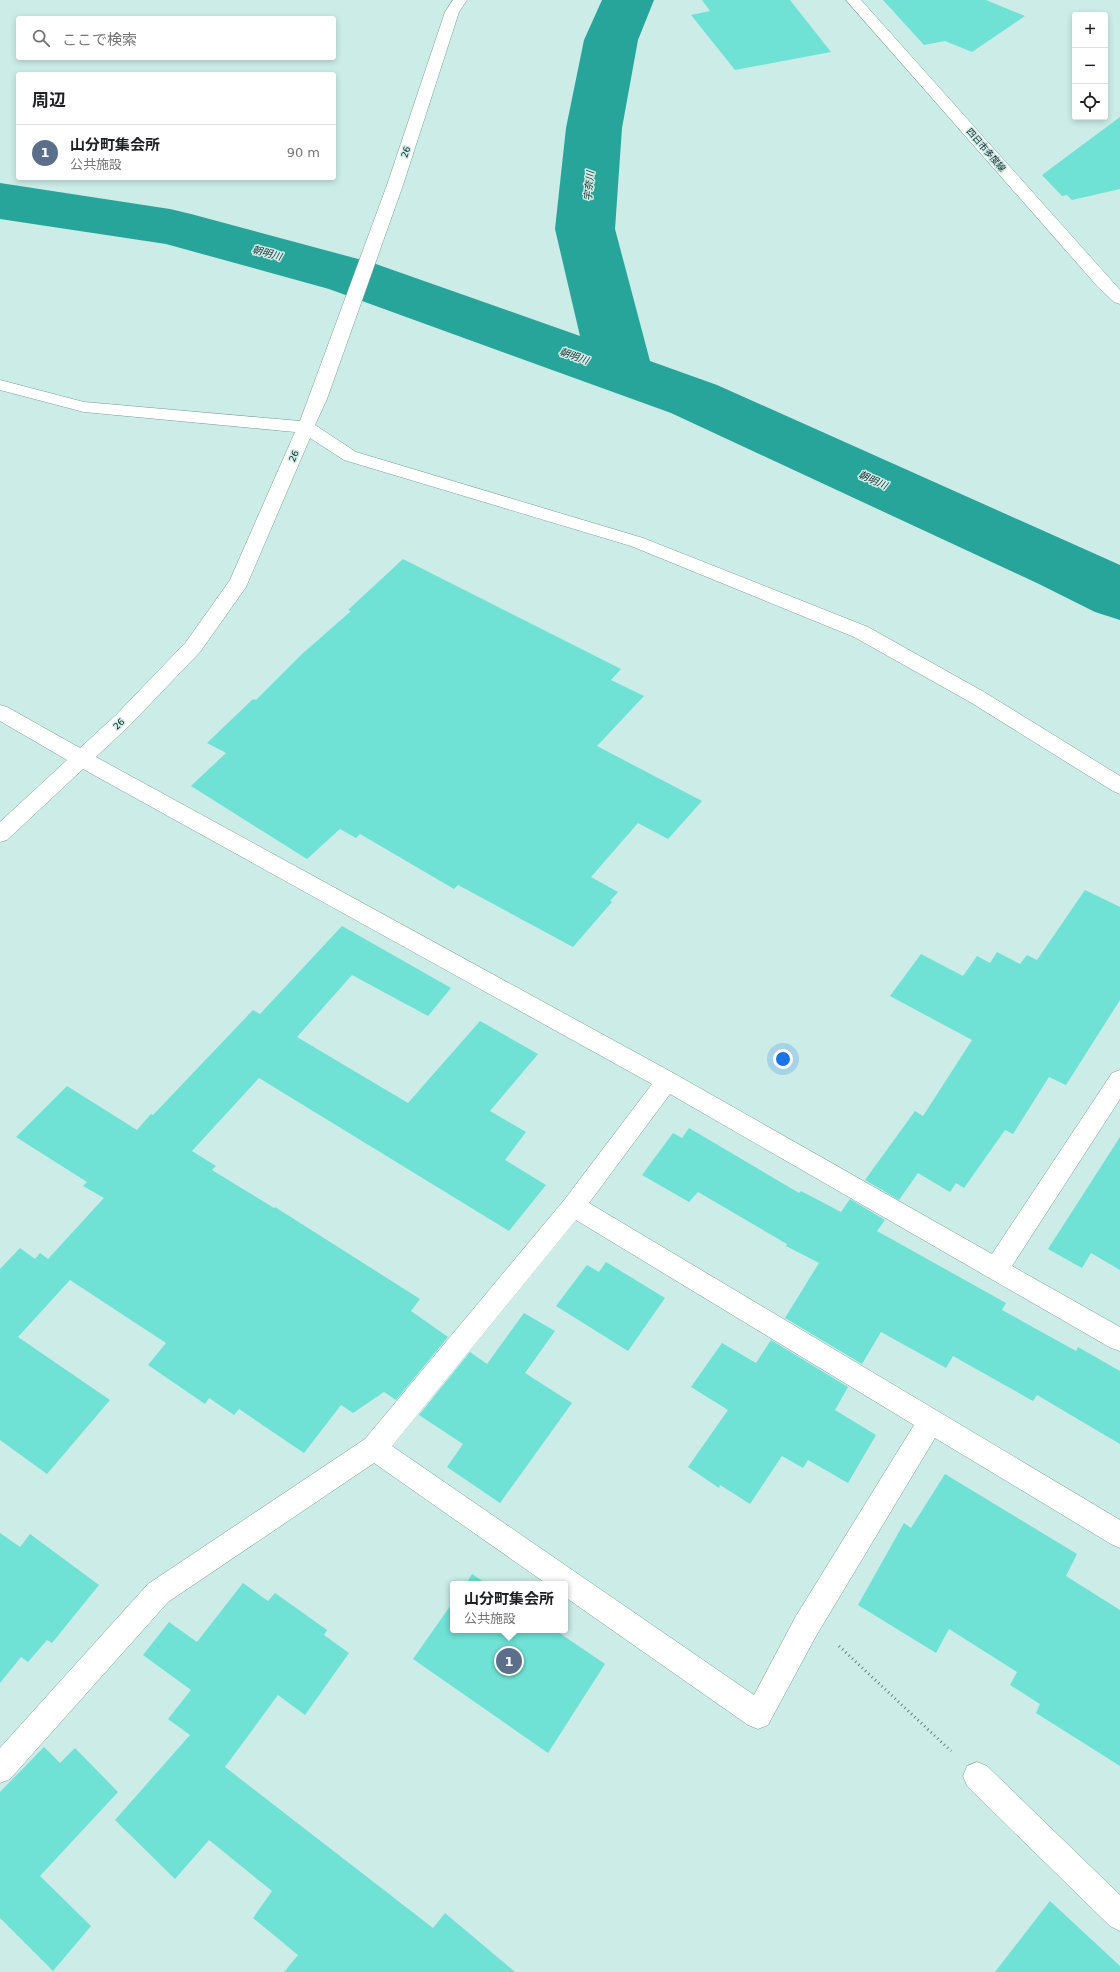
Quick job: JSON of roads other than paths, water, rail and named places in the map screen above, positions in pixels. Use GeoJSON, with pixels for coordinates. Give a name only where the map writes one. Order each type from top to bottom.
{"type":"FeatureCollection","features":[{"type":"Feature","properties":{"kind":"street","name":"26"},"geometry":{"type":"LineString","coordinates":[[0,834],[123,720],[193,647],[239,582],[318,398],[395,185],[452,12],[460,0]]}},
{"type":"Feature","properties":{"kind":"street","name":"四日市多度線"},"geometry":{"type":"LineString","coordinates":[[853,0],[1118,295]]}},
{"type":"Feature","properties":{"kind":"street"},"geometry":{"type":"LineString","coordinates":[[0,384],[84,407],[306,427],[350,456],[637,542],[861,632],[977,697],[1120,786]]}},
{"type":"Feature","properties":{"kind":"street"},"geometry":{"type":"LineString","coordinates":[[0,712],[82,759],[668,1081],[1120,1340]]}},
{"type":"Feature","properties":{"kind":"street"},"geometry":{"type":"LineString","coordinates":[[996,1269],[1120,1080]]}},
{"type":"Feature","properties":{"kind":"street"},"geometry":{"type":"LineString","coordinates":[[0,1769],[158,1593],[374,1448],[573,1206],[668,1081]]}},
{"type":"Feature","properties":{"kind":"street"},"geometry":{"type":"LineString","coordinates":[[573,1206],[1120,1535]]}},
{"type":"Feature","properties":{"kind":"street"},"geometry":{"type":"LineString","coordinates":[[568,1583],[758,1715],[806,1626],[931,1421]]}},
{"type":"Feature","properties":{"kind":"street"},"geometry":{"type":"LineString","coordinates":[[374,1448],[565,1581]]}},
{"type":"Feature","properties":{"kind":"street"},"geometry":{"type":"LineString","coordinates":[[977,1776],[1120,1916]]}},
{"type":"Feature","properties":{"kind":"waterway","name":"宇奈川"},"geometry":{"type":"LineString","coordinates":[[621,373],[585,229],[594,128],[611,40],[628,0]]}},
{"type":"Feature","properties":{"kind":"waterway","name":"朝明川"},"geometry":{"type":"LineString","coordinates":[[0,201],[170,227],[351,276],[621,373]]}},
{"type":"Feature","properties":{"kind":"waterway","name":"朝明川"},"geometry":{"type":"LineString","coordinates":[[621,373],[694,399],[1064,567],[1120,595]]}},
{"type":"Feature","properties":{"kind":"place","name":"山分町集会所"},"geometry":{"type":"Point","coordinates":[509,1661]}}]}
